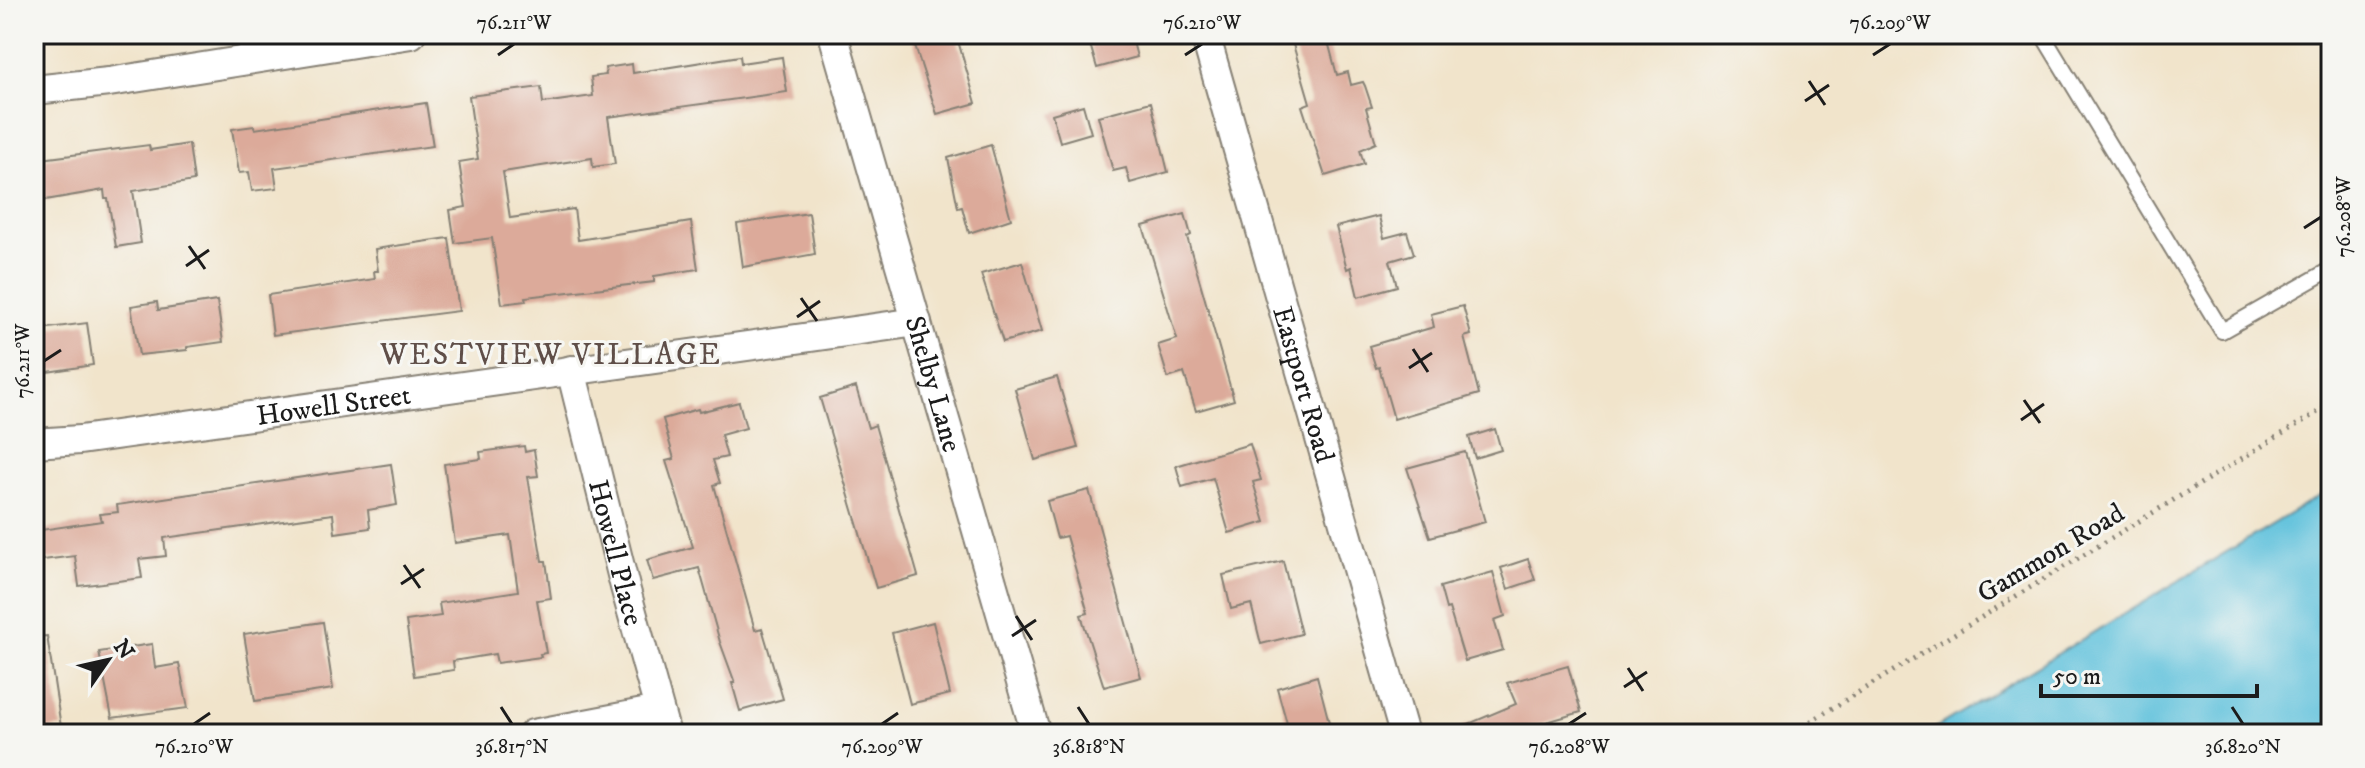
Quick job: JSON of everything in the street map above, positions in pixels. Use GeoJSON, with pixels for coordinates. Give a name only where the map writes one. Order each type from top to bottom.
{"type":"FeatureCollection","features":[{"type":"Feature","properties":{"kind":"street"},"geometry":{"type":"LineString","coordinates":[[34,90],[109,82],[411,34]]}},
{"type":"Feature","properties":{"kind":"street","name":"Shelby Lane"},"geometry":{"type":"LineString","coordinates":[[833,34],[1036,734]]}},
{"type":"Feature","properties":{"kind":"street","name":"Eastport Road"},"geometry":{"type":"LineString","coordinates":[[1205,34],[1404,734]]}},
{"type":"Feature","properties":{"kind":"street","name":"Howell Street"},"geometry":{"type":"LineString","coordinates":[[34,443],[80,440],[917,322]]}},
{"type":"Feature","properties":{"kind":"street","name":"Howell Place"},"geometry":{"type":"LineString","coordinates":[[571,370],[663,722]]}},
{"type":"Feature","properties":{"kind":"street"},"geometry":{"type":"LineString","coordinates":[[533,734],[663,722]]}},
{"type":"Feature","properties":{"kind":"lane"},"geometry":{"type":"LineString","coordinates":[[2042,34],[2222,331],[2331,269]]}},
{"type":"Feature","properties":{"kind":"path","name":"Gammon Road"},"geometry":{"type":"LineString","coordinates":[[1790,734],[2331,404]]}},
{"type":"Feature","properties":{"kind":"water"},"geometry":{"type":"Polygon","coordinates":[[[2331,489],[2331,734],[1925,734],[2331,489]]]}},
{"type":"Feature","properties":{"kind":"building"},"geometry":{"type":"Polygon","coordinates":[[[935,34],[956,34],[976,103],[937,114],[913,40],[935,34]]]}},
{"type":"Feature","properties":{"kind":"building"},"geometry":{"type":"Polygon","coordinates":[[[1087,34],[1131,34],[1137,57],[1097,68],[1087,34]]]}},
{"type":"Feature","properties":{"kind":"building"},"geometry":{"type":"Polygon","coordinates":[[[1290,34],[1326,34],[1337,75],[1348,72],[1351,85],[1363,82],[1372,107],[1366,108],[1376,143],[1360,150],[1364,164],[1325,176],[1302,106],[1310,103],[1290,34]]]}},
{"type":"Feature","properties":{"kind":"building"},"geometry":{"type":"Polygon","coordinates":[[[740,56],[741,63],[782,57],[787,92],[608,117],[615,164],[593,167],[592,158],[503,172],[510,218],[574,209],[578,240],[691,222],[698,269],[654,276],[654,282],[525,297],[526,301],[502,304],[492,238],[455,243],[450,210],[466,207],[459,162],[478,159],[469,96],[541,87],[543,103],[593,96],[591,77],[606,75],[605,68],[632,64],[633,73],[740,56]]]}},
{"type":"Feature","properties":{"kind":"building"},"geometry":{"type":"Polygon","coordinates":[[[1151,102],[1168,172],[1130,183],[1126,168],[1113,171],[1098,116],[1151,102]]]}},
{"type":"Feature","properties":{"kind":"building"},"geometry":{"type":"Polygon","coordinates":[[[426,103],[433,146],[274,168],[277,188],[252,191],[249,172],[239,173],[232,129],[254,126],[255,129],[426,103]]]}},
{"type":"Feature","properties":{"kind":"building"},"geometry":{"type":"Polygon","coordinates":[[[1083,105],[1091,133],[1060,142],[1052,114],[1083,105]]]}},
{"type":"Feature","properties":{"kind":"building"},"geometry":{"type":"Polygon","coordinates":[[[189,144],[194,181],[133,191],[141,243],[116,247],[104,190],[34,202],[34,160],[149,145],[150,150],[189,144]]]}},
{"type":"Feature","properties":{"kind":"building"},"geometry":{"type":"Polygon","coordinates":[[[991,145],[1011,219],[969,233],[962,207],[958,208],[948,158],[991,145]]]}},
{"type":"Feature","properties":{"kind":"building"},"geometry":{"type":"Polygon","coordinates":[[[809,213],[815,254],[743,267],[737,224],[809,213]]]}},
{"type":"Feature","properties":{"kind":"building"},"geometry":{"type":"Polygon","coordinates":[[[1185,214],[1191,235],[1187,237],[1234,400],[1196,411],[1184,373],[1168,378],[1158,345],[1177,339],[1143,226],[1185,214]]]}},
{"type":"Feature","properties":{"kind":"building"},"geometry":{"type":"Polygon","coordinates":[[[1379,216],[1384,238],[1407,232],[1414,254],[1390,261],[1397,286],[1358,297],[1336,227],[1379,216]]]}},
{"type":"Feature","properties":{"kind":"building"},"geometry":{"type":"Polygon","coordinates":[[[449,238],[459,311],[273,335],[268,295],[375,279],[374,271],[378,271],[375,249],[449,238]]]}},
{"type":"Feature","properties":{"kind":"building"},"geometry":{"type":"Polygon","coordinates":[[[1022,262],[1042,331],[1003,342],[981,274],[1022,262]]]}},
{"type":"Feature","properties":{"kind":"building"},"geometry":{"type":"Polygon","coordinates":[[[217,301],[223,342],[139,355],[131,306],[157,302],[158,310],[217,301]]]}},
{"type":"Feature","properties":{"kind":"building"},"geometry":{"type":"Polygon","coordinates":[[[1463,306],[1471,335],[1464,337],[1479,394],[1394,419],[1379,367],[1376,368],[1369,346],[1434,327],[1431,314],[1463,306]]]}},
{"type":"Feature","properties":{"kind":"building"},"geometry":{"type":"Polygon","coordinates":[[[87,323],[93,365],[34,374],[34,330],[87,323]]]}},
{"type":"Feature","properties":{"kind":"building"},"geometry":{"type":"Polygon","coordinates":[[[1057,377],[1078,448],[1035,460],[1015,389],[1057,377]]]}},
{"type":"Feature","properties":{"kind":"building"},"geometry":{"type":"Polygon","coordinates":[[[856,387],[868,428],[875,425],[918,576],[876,588],[820,398],[856,387]]]}},
{"type":"Feature","properties":{"kind":"building"},"geometry":{"type":"Polygon","coordinates":[[[739,402],[746,428],[721,435],[727,457],[713,460],[720,483],[714,485],[755,630],[762,628],[783,699],[740,711],[732,683],[735,683],[699,568],[653,580],[647,560],[693,547],[666,461],[674,459],[663,419],[739,402]]]}},
{"type":"Feature","properties":{"kind":"building"},"geometry":{"type":"Polygon","coordinates":[[[1495,429],[1501,450],[1475,458],[1469,437],[1495,429]]]}},
{"type":"Feature","properties":{"kind":"building"},"geometry":{"type":"Polygon","coordinates":[[[1250,444],[1261,480],[1253,482],[1265,522],[1229,533],[1213,478],[1182,487],[1176,466],[1250,444]]]}},
{"type":"Feature","properties":{"kind":"building"},"geometry":{"type":"Polygon","coordinates":[[[524,446],[525,452],[534,450],[538,476],[528,477],[551,598],[537,600],[546,653],[540,654],[541,657],[497,663],[495,654],[453,661],[454,670],[414,676],[406,621],[441,616],[439,603],[518,591],[510,535],[455,543],[444,464],[481,459],[480,452],[524,446]]]}},
{"type":"Feature","properties":{"kind":"building"},"geometry":{"type":"Polygon","coordinates":[[[1465,452],[1485,522],[1430,537],[1407,468],[1465,452]]]}},
{"type":"Feature","properties":{"kind":"building"},"geometry":{"type":"Polygon","coordinates":[[[391,464],[397,505],[368,510],[370,528],[335,533],[333,514],[164,538],[166,556],[139,559],[142,578],[79,586],[75,556],[34,561],[34,531],[102,521],[100,514],[118,512],[117,505],[391,464]]]}},
{"type":"Feature","properties":{"kind":"building"},"geometry":{"type":"Polygon","coordinates":[[[1089,490],[1141,677],[1104,687],[1081,615],[1088,613],[1066,536],[1057,538],[1047,501],[1089,490]]]}},
{"type":"Feature","properties":{"kind":"building"},"geometry":{"type":"Polygon","coordinates":[[[1528,559],[1535,580],[1508,589],[1501,568],[1528,559]]]}},
{"type":"Feature","properties":{"kind":"building"},"geometry":{"type":"Polygon","coordinates":[[[1283,561],[1301,634],[1261,644],[1251,604],[1231,609],[1223,575],[1283,561]]]}},
{"type":"Feature","properties":{"kind":"building"},"geometry":{"type":"Polygon","coordinates":[[[1493,572],[1505,616],[1494,620],[1503,650],[1465,661],[1440,587],[1493,572]]]}},
{"type":"Feature","properties":{"kind":"building"},"geometry":{"type":"Polygon","coordinates":[[[323,622],[333,689],[255,701],[244,634],[323,622]]]}},
{"type":"Feature","properties":{"kind":"building"},"geometry":{"type":"Polygon","coordinates":[[[933,622],[950,694],[910,704],[892,633],[933,622]]]}},
{"type":"Feature","properties":{"kind":"building"},"geometry":{"type":"Polygon","coordinates":[[[47,636],[61,727],[34,731],[34,637],[47,636]]]}},
{"type":"Feature","properties":{"kind":"building"},"geometry":{"type":"Polygon","coordinates":[[[152,644],[155,668],[179,664],[188,708],[112,718],[99,652],[152,644]]]}},
{"type":"Feature","properties":{"kind":"building"},"geometry":{"type":"Polygon","coordinates":[[[1568,666],[1581,712],[1526,728],[1529,734],[1445,734],[1516,704],[1507,683],[1568,666]]]}},
{"type":"Feature","properties":{"kind":"building"},"geometry":{"type":"Polygon","coordinates":[[[1317,676],[1332,734],[1290,734],[1277,688],[1317,676]]]}},
{"type":"Feature","properties":{"kind":"district","name":"WESTVIEW VILLAGE"},"geometry":{"type":"Point","coordinates":[551,354]}}]}
